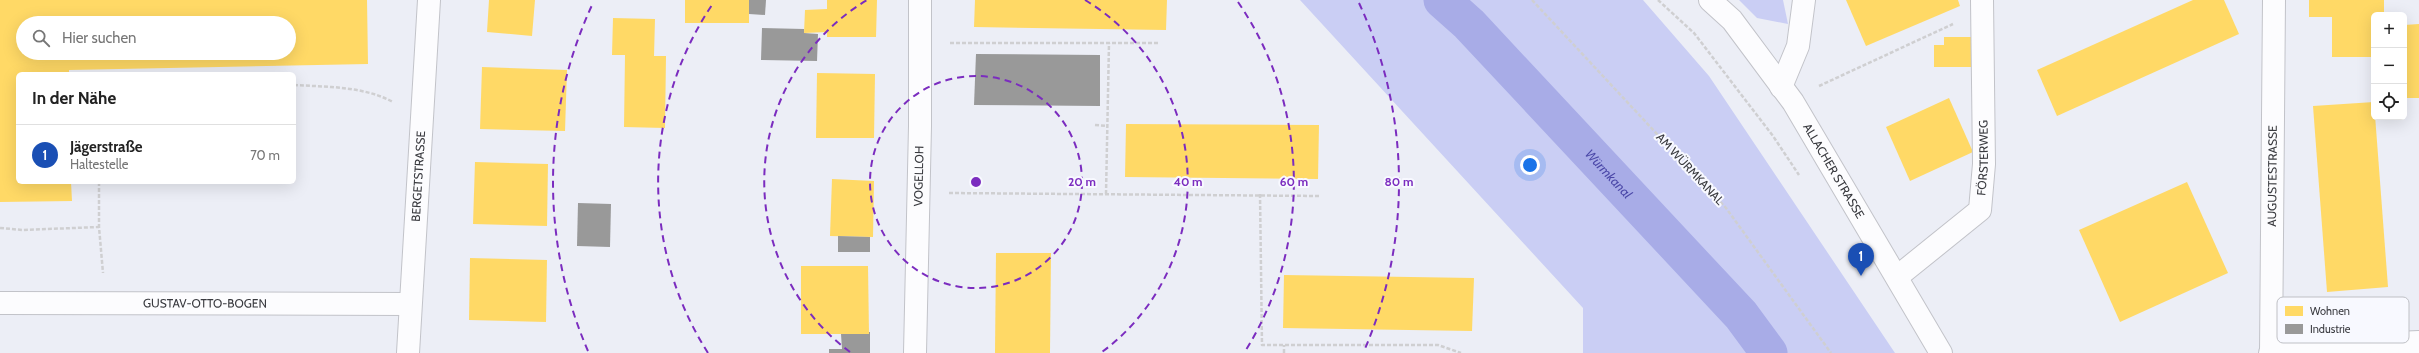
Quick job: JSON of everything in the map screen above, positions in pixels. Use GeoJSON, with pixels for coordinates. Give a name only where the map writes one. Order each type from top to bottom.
{"type":"FeatureCollection","features":[{"type":"Feature","properties":{"kind":"street","name":"BERGETSTRASSE"},"geometry":{"type":"LineString","coordinates":[[408,353],[429,0]]}},
{"type":"Feature","properties":{"kind":"street","name":"VOGELLOH"},"geometry":{"type":"LineString","coordinates":[[915,353],[920,0]]}},
{"type":"Feature","properties":{"kind":"street","name":"ALLACHER STRASSE"},"geometry":{"type":"LineString","coordinates":[[1710,0],[1732,20],[1793,102],[1941,353]]}},
{"type":"Feature","properties":{"kind":"street"},"geometry":{"type":"LineString","coordinates":[[1781,87],[1798,46],[1804,0]]}},
{"type":"Feature","properties":{"kind":"street","name":"AUGUSTESTRASSE"},"geometry":{"type":"LineString","coordinates":[[2270,353],[2274,0]]}},
{"type":"Feature","properties":{"kind":"street","name":"FÖRSTERWEG"},"geometry":{"type":"LineString","coordinates":[[1897,277],[1980,210],[1984,164],[1982,5]]}},
{"type":"Feature","properties":{"kind":"street","name":"GUSTAV-OTTO-BOGEN"},"geometry":{"type":"LineString","coordinates":[[0,303],[410,304]]}},
{"type":"Feature","properties":{"kind":"street"},"geometry":{"type":"LineString","coordinates":[[2409,342],[2419,342]]}},
{"type":"Feature","properties":{"kind":"street"},"geometry":{"type":"LineString","coordinates":[[2270,353],[2328,346],[2396,343]]}},
{"type":"Feature","properties":{"kind":"path","name":"AM WÜRMKANAL"},"geometry":{"type":"LineString","coordinates":[[1532,0],[1726,208],[1831,353]]}},
{"type":"Feature","properties":{"kind":"path"},"geometry":{"type":"LineString","coordinates":[[1658,0],[1694,34],[1773,136],[1804,182]]}},
{"type":"Feature","properties":{"kind":"path"},"geometry":{"type":"LineString","coordinates":[[1827,82],[1982,5]]}},
{"type":"Feature","properties":{"kind":"path"},"geometry":{"type":"LineString","coordinates":[[920,42],[1158,42]]}},
{"type":"Feature","properties":{"kind":"path"},"geometry":{"type":"LineString","coordinates":[[1106,194],[1109,42]]}},
{"type":"Feature","properties":{"kind":"path"},"geometry":{"type":"LineString","coordinates":[[296,85],[338,87],[379,95],[422,117]]}},
{"type":"Feature","properties":{"kind":"path"},"geometry":{"type":"LineString","coordinates":[[1095,125],[1107,126]]}},
{"type":"Feature","properties":{"kind":"path"},"geometry":{"type":"LineString","coordinates":[[99,184],[99,227],[105,303]]}},
{"type":"Feature","properties":{"kind":"path"},"geometry":{"type":"LineString","coordinates":[[918,193],[1260,194],[1319,196]]}},
{"type":"Feature","properties":{"kind":"path"},"geometry":{"type":"LineString","coordinates":[[1260,194],[1262,345],[1438,345],[1461,353]]}},
{"type":"Feature","properties":{"kind":"path"},"geometry":{"type":"LineString","coordinates":[[0,228],[23,230],[99,227]]}},
{"type":"Feature","properties":{"kind":"path"},"geometry":{"type":"LineString","coordinates":[[1284,345],[1284,353]]}},
{"type":"Feature","properties":{"kind":"shaded area"},"geometry":{"type":"Polygon","coordinates":[[[1300,0],[1643,0],[1709,76],[1895,353],[1583,353],[1583,308],[1300,0]]]}},
{"type":"Feature","properties":{"kind":"shaded area"},"geometry":{"type":"Polygon","coordinates":[[[1739,0],[1783,0],[1788,24],[1757,18],[1739,0]]]}},
{"type":"Feature","properties":{"kind":"building: Wohnen"},"geometry":{"type":"Polygon","coordinates":[[[0,0],[367,0],[368,64],[69,70],[69,72],[16,72],[16,184],[71,184],[72,201],[0,202],[0,0]]]}},
{"type":"Feature","properties":{"kind":"building: Wohnen"},"geometry":{"type":"Polygon","coordinates":[[[489,0],[535,0],[532,36],[487,32],[489,0]]]}},
{"type":"Feature","properties":{"kind":"building: Wohnen"},"geometry":{"type":"Polygon","coordinates":[[[685,0],[749,0],[749,23],[685,23],[685,0]]]}},
{"type":"Feature","properties":{"kind":"building: Wohnen"},"geometry":{"type":"Polygon","coordinates":[[[827,0],[877,0],[876,37],[827,37],[827,32],[804,33],[805,10],[827,9],[827,0]]]}},
{"type":"Feature","properties":{"kind":"building: Wohnen"},"geometry":{"type":"Polygon","coordinates":[[[975,0],[1167,0],[1166,30],[974,27],[975,0]]]}},
{"type":"Feature","properties":{"kind":"building: Wohnen"},"geometry":{"type":"Polygon","coordinates":[[[1846,0],[1958,0],[1960,6],[1866,46],[1846,0]]]}},
{"type":"Feature","properties":{"kind":"building: Wohnen"},"geometry":{"type":"Polygon","coordinates":[[[2193,0],[2224,0],[2239,34],[2057,116],[2037,70],[2193,0]]]}},
{"type":"Feature","properties":{"kind":"building: Wohnen"},"geometry":{"type":"Polygon","coordinates":[[[2309,0],[2384,0],[2384,12],[2371,12],[2371,57],[2332,57],[2332,17],[2309,17],[2309,0]]]}},
{"type":"Feature","properties":{"kind":"building: Wohnen"},"geometry":{"type":"Polygon","coordinates":[[[613,18],[655,19],[654,56],[666,56],[665,128],[624,127],[625,55],[612,55],[613,18]]]}},
{"type":"Feature","properties":{"kind":"building: Wohnen"},"geometry":{"type":"Polygon","coordinates":[[[2419,24],[2419,98],[2407,98],[2407,25],[2419,24]]]}},
{"type":"Feature","properties":{"kind":"building: Wohnen"},"geometry":{"type":"Polygon","coordinates":[[[1944,37],[1976,37],[1976,67],[1934,67],[1934,45],[1944,45],[1944,37]]]}},
{"type":"Feature","properties":{"kind":"building: Wohnen"},"geometry":{"type":"Polygon","coordinates":[[[482,67],[567,70],[565,131],[480,129],[482,67]]]}},
{"type":"Feature","properties":{"kind":"building: Wohnen"},"geometry":{"type":"Polygon","coordinates":[[[817,73],[875,74],[874,138],[816,138],[817,73]]]}},
{"type":"Feature","properties":{"kind":"building: Wohnen"},"geometry":{"type":"Polygon","coordinates":[[[1949,98],[1973,152],[1910,181],[1886,127],[1949,98]]]}},
{"type":"Feature","properties":{"kind":"building: Wohnen"},"geometry":{"type":"Polygon","coordinates":[[[2371,102],[2371,120],[2375,120],[2388,287],[2327,292],[2313,106],[2371,102]]]}},
{"type":"Feature","properties":{"kind":"building: Wohnen"},"geometry":{"type":"Polygon","coordinates":[[[1126,124],[1319,125],[1318,179],[1125,177],[1126,124]]]}},
{"type":"Feature","properties":{"kind":"building: Wohnen"},"geometry":{"type":"Polygon","coordinates":[[[475,162],[548,164],[547,226],[473,224],[475,162]]]}},
{"type":"Feature","properties":{"kind":"building: Wohnen"},"geometry":{"type":"Polygon","coordinates":[[[832,179],[874,181],[873,237],[830,236],[832,179]]]}},
{"type":"Feature","properties":{"kind":"building: Wohnen"},"geometry":{"type":"Polygon","coordinates":[[[2187,182],[2228,273],[2120,322],[2079,230],[2187,182]]]}},
{"type":"Feature","properties":{"kind":"building: Wohnen"},"geometry":{"type":"Polygon","coordinates":[[[996,253],[1051,253],[1050,353],[995,353],[996,253]]]}},
{"type":"Feature","properties":{"kind":"building: Wohnen"},"geometry":{"type":"Polygon","coordinates":[[[470,258],[547,260],[546,322],[469,320],[470,258]]]}},
{"type":"Feature","properties":{"kind":"building: Wohnen"},"geometry":{"type":"Polygon","coordinates":[[[801,266],[868,266],[869,334],[801,334],[801,266]]]}},
{"type":"Feature","properties":{"kind":"building: Wohnen"},"geometry":{"type":"Polygon","coordinates":[[[1284,275],[1474,278],[1472,331],[1283,328],[1284,275]]]}},
{"type":"Feature","properties":{"kind":"building: Industrie"},"geometry":{"type":"Polygon","coordinates":[[[749,0],[766,0],[765,15],[749,14],[749,0]]]}},
{"type":"Feature","properties":{"kind":"building: Industrie"},"geometry":{"type":"Polygon","coordinates":[[[762,28],[804,29],[804,33],[818,34],[817,61],[761,60],[762,28]]]}},
{"type":"Feature","properties":{"kind":"building: Industrie"},"geometry":{"type":"Polygon","coordinates":[[[976,54],[1100,55],[1100,106],[974,105],[976,54]]]}},
{"type":"Feature","properties":{"kind":"building: Industrie"},"geometry":{"type":"Polygon","coordinates":[[[578,203],[611,204],[610,247],[577,246],[578,203]]]}},
{"type":"Feature","properties":{"kind":"building: Industrie"},"geometry":{"type":"Polygon","coordinates":[[[838,236],[870,237],[870,252],[838,252],[838,236]]]}},
{"type":"Feature","properties":{"kind":"building: Industrie"},"geometry":{"type":"Polygon","coordinates":[[[869,332],[870,353],[829,353],[829,349],[842,349],[841,334],[869,334],[869,332]]]}},
{"type":"Feature","properties":{"kind":"waterway","name":"Würmkanal"},"geometry":{"type":"LineString","coordinates":[[1442,0],[1469,24],[1741,315],[1769,353]]}},
{"type":"Feature","properties":{"kind":"place","name":"Jägerstraße"},"geometry":{"type":"Point","coordinates":[1861,276]}}]}
